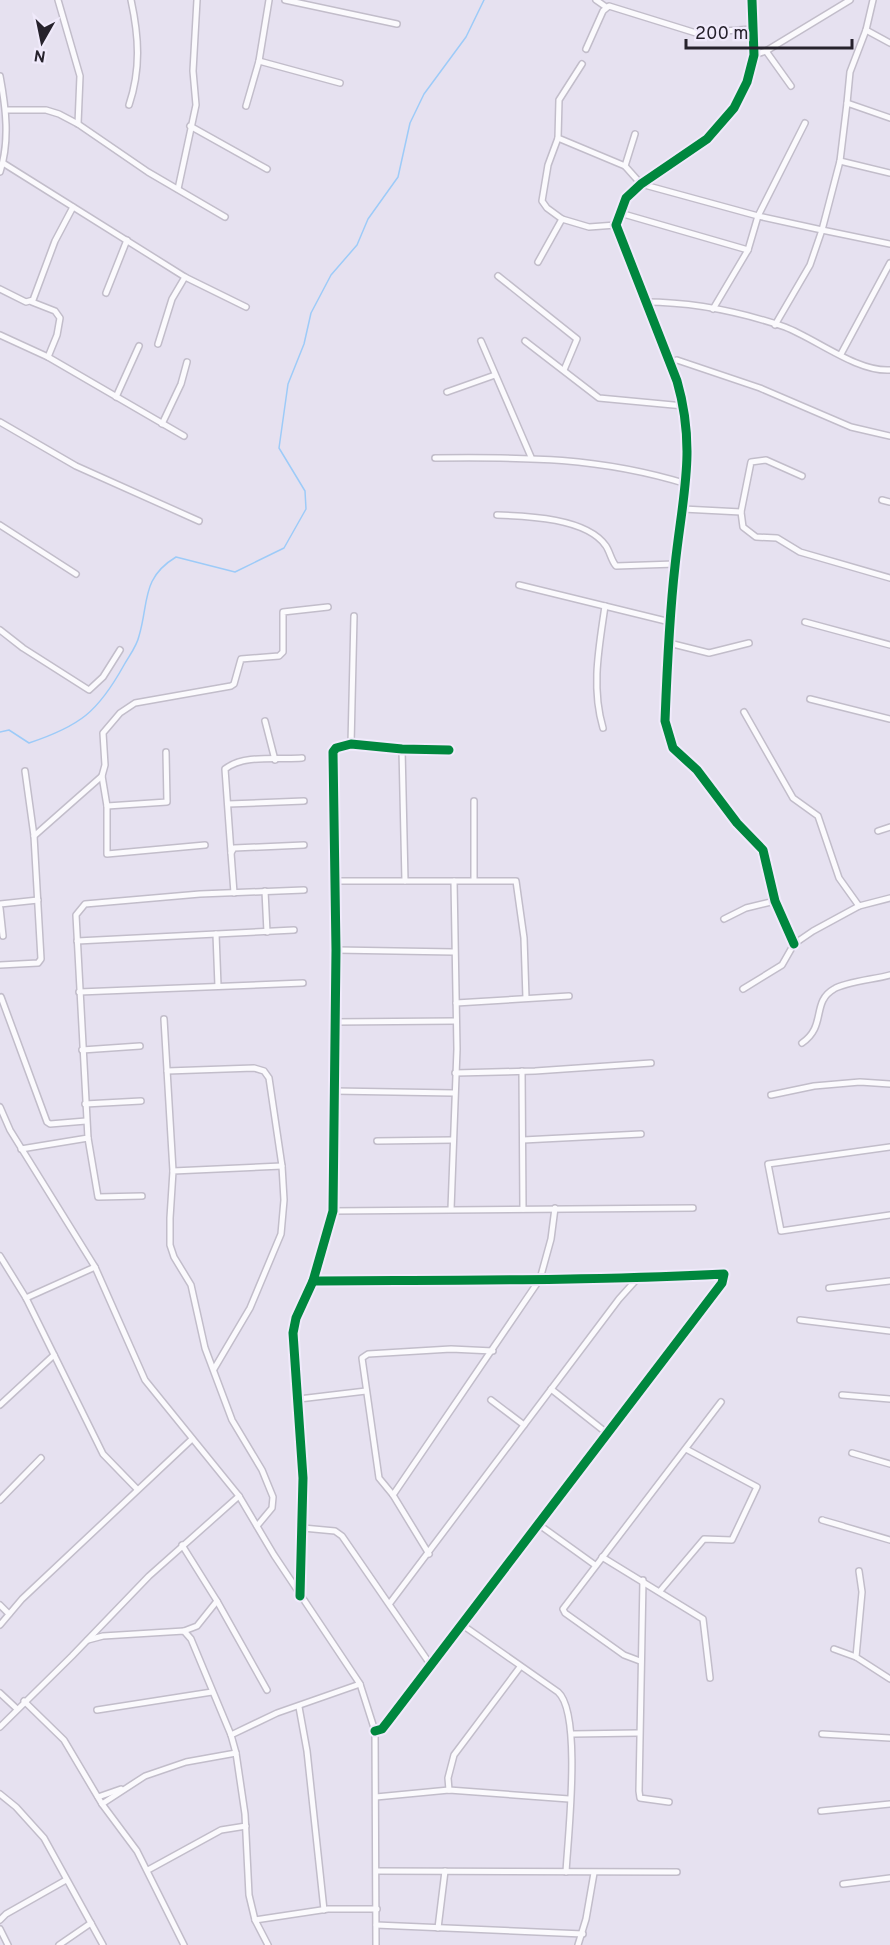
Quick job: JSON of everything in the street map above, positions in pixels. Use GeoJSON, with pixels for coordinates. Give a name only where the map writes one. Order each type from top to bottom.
{"type":"FeatureCollection","features":[{"type":"Feature","properties":{"kind":"street"},"geometry":{"type":"LineString","coordinates":[[58,0],[80,76],[78,124]]}},
{"type":"Feature","properties":{"kind":"street"},"geometry":{"type":"LineString","coordinates":[[129,105],[137,80],[139,48],[130,0]]}},
{"type":"Feature","properties":{"kind":"street"},"geometry":{"type":"LineString","coordinates":[[178,189],[196,105],[193,71],[197,0]]}},
{"type":"Feature","properties":{"kind":"street"},"geometry":{"type":"LineString","coordinates":[[246,106],[259,61],[269,0]]}},
{"type":"Feature","properties":{"kind":"street"},"geometry":{"type":"LineString","coordinates":[[285,0],[397,24]]}},
{"type":"Feature","properties":{"kind":"street"},"geometry":{"type":"LineString","coordinates":[[596,0],[606,7],[613,6],[696,33],[752,29]]}},
{"type":"Feature","properties":{"kind":"street"},"geometry":{"type":"LineString","coordinates":[[752,0],[754,55],[747,82],[734,108],[707,139],[641,184],[626,198],[616,225],[670,362],[684,406],[688,432],[687,484],[669,622],[665,721],[667,734],[674,748],[697,770],[737,823],[763,850],[775,901],[794,944]]}},
{"type":"Feature","properties":{"kind":"street"},"geometry":{"type":"LineString","coordinates":[[754,55],[766,51],[850,0]]}},
{"type":"Feature","properties":{"kind":"street"},"geometry":{"type":"LineString","coordinates":[[775,325],[810,265],[822,230],[840,161],[850,72],[866,30],[873,0]]}},
{"type":"Feature","properties":{"kind":"street"},"geometry":{"type":"LineString","coordinates":[[586,49],[606,7]]}},
{"type":"Feature","properties":{"kind":"street"},"geometry":{"type":"LineString","coordinates":[[866,30],[890,43]]}},
{"type":"Feature","properties":{"kind":"street"},"geometry":{"type":"LineString","coordinates":[[766,51],[791,86]]}},
{"type":"Feature","properties":{"kind":"street"},"geometry":{"type":"LineString","coordinates":[[259,61],[340,83]]}},
{"type":"Feature","properties":{"kind":"street"},"geometry":{"type":"LineString","coordinates":[[582,64],[559,100],[558,138],[548,165],[542,201],[561,219],[589,227],[616,225]]}},
{"type":"Feature","properties":{"kind":"street"},"geometry":{"type":"LineString","coordinates":[[0,76],[6,110],[3,163],[0,172]]}},
{"type":"Feature","properties":{"kind":"street"},"geometry":{"type":"LineString","coordinates":[[847,102],[890,118]]}},
{"type":"Feature","properties":{"kind":"street"},"geometry":{"type":"LineString","coordinates":[[6,110],[46,110],[78,124],[140,167],[225,217]]}},
{"type":"Feature","properties":{"kind":"street"},"geometry":{"type":"LineString","coordinates":[[713,309],[748,250],[758,216],[806,123]]}},
{"type":"Feature","properties":{"kind":"street"},"geometry":{"type":"LineString","coordinates":[[190,126],[267,169]]}},
{"type":"Feature","properties":{"kind":"street"},"geometry":{"type":"LineString","coordinates":[[625,166],[635,134]]}},
{"type":"Feature","properties":{"kind":"street"},"geometry":{"type":"LineString","coordinates":[[558,138],[625,166],[641,184],[758,216],[890,244]]}},
{"type":"Feature","properties":{"kind":"street"},"geometry":{"type":"LineString","coordinates":[[840,161],[890,173]]}},
{"type":"Feature","properties":{"kind":"street"},"geometry":{"type":"LineString","coordinates":[[3,163],[185,277],[246,307]]}},
{"type":"Feature","properties":{"kind":"street"},"geometry":{"type":"LineString","coordinates":[[32,302],[55,241],[73,207]]}},
{"type":"Feature","properties":{"kind":"street"},"geometry":{"type":"LineString","coordinates":[[620,213],[748,250]]}},
{"type":"Feature","properties":{"kind":"street"},"geometry":{"type":"LineString","coordinates":[[538,262],[561,219]]}},
{"type":"Feature","properties":{"kind":"street"},"geometry":{"type":"LineString","coordinates":[[106,292],[127,240]]}},
{"type":"Feature","properties":{"kind":"street"},"geometry":{"type":"LineString","coordinates":[[841,354],[890,263]]}},
{"type":"Feature","properties":{"kind":"street"},"geometry":{"type":"LineString","coordinates":[[498,276],[577,339],[564,370]]}},
{"type":"Feature","properties":{"kind":"street"},"geometry":{"type":"LineString","coordinates":[[158,344],[172,299],[185,277]]}},
{"type":"Feature","properties":{"kind":"street"},"geometry":{"type":"LineString","coordinates":[[0,289],[26,302],[55,311],[60,318],[57,335],[48,357]]}},
{"type":"Feature","properties":{"kind":"street"},"geometry":{"type":"LineString","coordinates":[[645,302],[675,302],[775,325],[869,368],[890,370]]}},
{"type":"Feature","properties":{"kind":"street"},"geometry":{"type":"LineString","coordinates":[[0,335],[48,357],[184,436]]}},
{"type":"Feature","properties":{"kind":"street"},"geometry":{"type":"LineString","coordinates":[[525,340],[599,398],[684,406]]}},
{"type":"Feature","properties":{"kind":"street"},"geometry":{"type":"LineString","coordinates":[[482,341],[531,457]]}},
{"type":"Feature","properties":{"kind":"street"},"geometry":{"type":"LineString","coordinates":[[116,397],[139,346]]}},
{"type":"Feature","properties":{"kind":"street"},"geometry":{"type":"LineString","coordinates":[[670,362],[677,360],[760,388],[851,427],[890,436]]}},
{"type":"Feature","properties":{"kind":"street"},"geometry":{"type":"LineString","coordinates":[[162,424],[181,384],[187,362]]}},
{"type":"Feature","properties":{"kind":"street"},"geometry":{"type":"LineString","coordinates":[[447,392],[495,375]]}},
{"type":"Feature","properties":{"kind":"street"},"geometry":{"type":"LineString","coordinates":[[0,422],[76,466],[199,521]]}},
{"type":"Feature","properties":{"kind":"street"},"geometry":{"type":"LineString","coordinates":[[435,458],[531,457],[579,460],[642,470],[687,484]]}},
{"type":"Feature","properties":{"kind":"street"},"geometry":{"type":"LineString","coordinates":[[802,476],[766,460],[751,462],[741,512],[743,527],[756,537],[777,538],[800,552],[890,578]]}},
{"type":"Feature","properties":{"kind":"street"},"geometry":{"type":"LineString","coordinates":[[882,500],[890,502]]}},
{"type":"Feature","properties":{"kind":"street"},"geometry":{"type":"LineString","coordinates":[[683,509],[741,512]]}},
{"type":"Feature","properties":{"kind":"street"},"geometry":{"type":"LineString","coordinates":[[497,514],[534,517],[585,529],[606,546],[616,566],[675,564]]}},
{"type":"Feature","properties":{"kind":"street"},"geometry":{"type":"LineString","coordinates":[[0,525],[76,574]]}},
{"type":"Feature","properties":{"kind":"street"},"geometry":{"type":"LineString","coordinates":[[519,585],[669,622]]}},
{"type":"Feature","properties":{"kind":"street"},"geometry":{"type":"LineString","coordinates":[[603,728],[597,708],[595,685],[605,606]]}},
{"type":"Feature","properties":{"kind":"street"},"geometry":{"type":"LineString","coordinates":[[205,845],[107,854],[107,806],[102,776],[105,765],[102,733],[120,713],[135,703],[231,686],[234,684],[241,659],[279,656],[283,652],[284,612],[328,607]]}},
{"type":"Feature","properties":{"kind":"street"},"geometry":{"type":"LineString","coordinates":[[351,744],[354,616]]}},
{"type":"Feature","properties":{"kind":"street"},"geometry":{"type":"LineString","coordinates":[[805,622],[890,645]]}},
{"type":"Feature","properties":{"kind":"street"},"geometry":{"type":"LineString","coordinates":[[0,630],[23,648],[89,690],[103,676],[120,650]]}},
{"type":"Feature","properties":{"kind":"street"},"geometry":{"type":"LineString","coordinates":[[669,643],[709,653],[749,643]]}},
{"type":"Feature","properties":{"kind":"street"},"geometry":{"type":"LineString","coordinates":[[810,699],[890,719]]}},
{"type":"Feature","properties":{"kind":"street"},"geometry":{"type":"LineString","coordinates":[[744,712],[793,798],[818,816],[839,878],[858,906]]}},
{"type":"Feature","properties":{"kind":"street"},"geometry":{"type":"LineString","coordinates":[[265,721],[275,760]]}},
{"type":"Feature","properties":{"kind":"street"},"geometry":{"type":"LineString","coordinates":[[300,1596],[303,1528],[299,1399],[293,1333],[296,1318],[313,1281],[333,1212],[336,950],[333,752],[336,748],[351,744],[402,749],[449,750]]}},
{"type":"Feature","properties":{"kind":"street"},"geometry":{"type":"LineString","coordinates":[[402,749],[405,881]]}},
{"type":"Feature","properties":{"kind":"street"},"geometry":{"type":"LineString","coordinates":[[107,806],[167,801],[166,752]]}},
{"type":"Feature","properties":{"kind":"street"},"geometry":{"type":"LineString","coordinates":[[234,892],[225,770],[231,765],[247,761],[302,758]]}},
{"type":"Feature","properties":{"kind":"street"},"geometry":{"type":"LineString","coordinates":[[0,965],[38,963],[41,959],[34,836],[25,771]]}},
{"type":"Feature","properties":{"kind":"street"},"geometry":{"type":"LineString","coordinates":[[34,836],[102,776]]}},
{"type":"Feature","properties":{"kind":"street"},"geometry":{"type":"LineString","coordinates":[[228,804],[304,801]]}},
{"type":"Feature","properties":{"kind":"street"},"geometry":{"type":"LineString","coordinates":[[474,801],[474,880]]}},
{"type":"Feature","properties":{"kind":"street"},"geometry":{"type":"LineString","coordinates":[[878,831],[890,827]]}},
{"type":"Feature","properties":{"kind":"street"},"geometry":{"type":"LineString","coordinates":[[231,853],[242,846],[304,845]]}},
{"type":"Feature","properties":{"kind":"street"},"geometry":{"type":"LineString","coordinates":[[335,881],[511,879],[518,885],[524,938],[526,998]]}},
{"type":"Feature","properties":{"kind":"street"},"geometry":{"type":"LineString","coordinates":[[451,1209],[456,1022],[454,881]]}},
{"type":"Feature","properties":{"kind":"street"},"geometry":{"type":"LineString","coordinates":[[142,1196],[98,1197],[86,1121],[76,915],[85,904],[234,892],[304,890]]}},
{"type":"Feature","properties":{"kind":"street"},"geometry":{"type":"LineString","coordinates":[[265,891],[267,932]]}},
{"type":"Feature","properties":{"kind":"street"},"geometry":{"type":"LineString","coordinates":[[744,989],[782,965],[794,944],[858,906],[890,898]]}},
{"type":"Feature","properties":{"kind":"street"},"geometry":{"type":"LineString","coordinates":[[3,936],[0,906],[38,900]]}},
{"type":"Feature","properties":{"kind":"street"},"geometry":{"type":"LineString","coordinates":[[724,919],[746,908],[775,901]]}},
{"type":"Feature","properties":{"kind":"street"},"geometry":{"type":"LineString","coordinates":[[77,941],[294,930]]}},
{"type":"Feature","properties":{"kind":"street"},"geometry":{"type":"LineString","coordinates":[[216,934],[218,987]]}},
{"type":"Feature","properties":{"kind":"street"},"geometry":{"type":"LineString","coordinates":[[336,950],[454,952]]}},
{"type":"Feature","properties":{"kind":"street"},"geometry":{"type":"LineString","coordinates":[[802,1043],[816,1029],[823,1000],[834,989],[890,975]]}},
{"type":"Feature","properties":{"kind":"street"},"geometry":{"type":"LineString","coordinates":[[79,992],[303,983]]}},
{"type":"Feature","properties":{"kind":"street"},"geometry":{"type":"LineString","coordinates":[[456,1003],[569,996]]}},
{"type":"Feature","properties":{"kind":"street"},"geometry":{"type":"LineString","coordinates":[[1,997],[47,1122],[86,1121]]}},
{"type":"Feature","properties":{"kind":"street"},"geometry":{"type":"LineString","coordinates":[[164,1019],[173,1171],[170,1245],[174,1257],[191,1285],[205,1348],[232,1420],[262,1470],[273,1497],[272,1508],[257,1526]]}},
{"type":"Feature","properties":{"kind":"street"},"geometry":{"type":"LineString","coordinates":[[334,1022],[456,1022]]}},
{"type":"Feature","properties":{"kind":"street"},"geometry":{"type":"LineString","coordinates":[[82,1050],[140,1046]]}},
{"type":"Feature","properties":{"kind":"street"},"geometry":{"type":"LineString","coordinates":[[455,1073],[651,1063]]}},
{"type":"Feature","properties":{"kind":"street"},"geometry":{"type":"LineString","coordinates":[[167,1071],[254,1068],[264,1071],[269,1078],[282,1166],[284,1200],[281,1234],[250,1308],[214,1369]]}},
{"type":"Feature","properties":{"kind":"street"},"geometry":{"type":"LineString","coordinates":[[522,1071],[523,1209]]}},
{"type":"Feature","properties":{"kind":"street"},"geometry":{"type":"LineString","coordinates":[[771,1095],[814,1086],[860,1082],[890,1084]]}},
{"type":"Feature","properties":{"kind":"street"},"geometry":{"type":"LineString","coordinates":[[333,1091],[454,1093]]}},
{"type":"Feature","properties":{"kind":"street"},"geometry":{"type":"LineString","coordinates":[[85,1104],[141,1101]]}},
{"type":"Feature","properties":{"kind":"street"},"geometry":{"type":"LineString","coordinates":[[0,1107],[21,1149],[95,1267],[145,1380],[239,1496],[300,1596],[360,1684],[375,1731],[376,1945]]}},
{"type":"Feature","properties":{"kind":"street"},"geometry":{"type":"LineString","coordinates":[[523,1140],[641,1134]]}},
{"type":"Feature","properties":{"kind":"street"},"geometry":{"type":"LineString","coordinates":[[21,1149],[88,1138]]}},
{"type":"Feature","properties":{"kind":"street"},"geometry":{"type":"LineString","coordinates":[[377,1141],[452,1140]]}},
{"type":"Feature","properties":{"kind":"street"},"geometry":{"type":"LineString","coordinates":[[890,1147],[768,1164],[782,1231],[890,1215]]}},
{"type":"Feature","properties":{"kind":"street"},"geometry":{"type":"LineString","coordinates":[[173,1171],[282,1166]]}},
{"type":"Feature","properties":{"kind":"street"},"geometry":{"type":"LineString","coordinates":[[393,1495],[540,1279],[551,1239],[555,1208]]}},
{"type":"Feature","properties":{"kind":"street"},"geometry":{"type":"LineString","coordinates":[[333,1212],[693,1208]]}},
{"type":"Feature","properties":{"kind":"street"},"geometry":{"type":"LineString","coordinates":[[0,1257],[26,1298],[103,1454],[136,1489]]}},
{"type":"Feature","properties":{"kind":"street"},"geometry":{"type":"LineString","coordinates":[[26,1298],[95,1267]]}},
{"type":"Feature","properties":{"kind":"street"},"geometry":{"type":"LineString","coordinates":[[313,1281],[463,1282],[724,1274],[722,1283],[608,1434],[382,1729],[375,1731]]}},
{"type":"Feature","properties":{"kind":"street"},"geometry":{"type":"LineString","coordinates":[[390,1603],[637,1278]]}},
{"type":"Feature","properties":{"kind":"street"},"geometry":{"type":"LineString","coordinates":[[829,1288],[890,1281]]}},
{"type":"Feature","properties":{"kind":"street"},"geometry":{"type":"LineString","coordinates":[[800,1320],[890,1331]]}},
{"type":"Feature","properties":{"kind":"street"},"geometry":{"type":"LineString","coordinates":[[429,1554],[393,1495],[379,1478],[362,1358],[368,1354],[451,1350],[493,1351]]}},
{"type":"Feature","properties":{"kind":"street"},"geometry":{"type":"LineString","coordinates":[[0,1405],[54,1355]]}},
{"type":"Feature","properties":{"kind":"street"},"geometry":{"type":"LineString","coordinates":[[551,1389],[608,1434]]}},
{"type":"Feature","properties":{"kind":"street"},"geometry":{"type":"LineString","coordinates":[[299,1399],[366,1391]]}},
{"type":"Feature","properties":{"kind":"street"},"geometry":{"type":"LineString","coordinates":[[842,1395],[890,1399]]}},
{"type":"Feature","properties":{"kind":"street"},"geometry":{"type":"LineString","coordinates":[[491,1400],[524,1425]]}},
{"type":"Feature","properties":{"kind":"street"},"geometry":{"type":"LineString","coordinates":[[640,1660],[624,1656],[565,1613],[563,1609],[721,1402]]}},
{"type":"Feature","properties":{"kind":"street"},"geometry":{"type":"LineString","coordinates":[[0,1625],[22,1599],[136,1489],[192,1439]]}},
{"type":"Feature","properties":{"kind":"street"},"geometry":{"type":"LineString","coordinates":[[660,1591],[704,1539],[732,1540],[757,1487],[686,1449]]}},
{"type":"Feature","properties":{"kind":"street"},"geometry":{"type":"LineString","coordinates":[[852,1453],[890,1464]]}},
{"type":"Feature","properties":{"kind":"street"},"geometry":{"type":"LineString","coordinates":[[0,1500],[41,1458]]}},
{"type":"Feature","properties":{"kind":"street"},"geometry":{"type":"LineString","coordinates":[[0,1727],[16,1708],[88,1640],[130,1594],[239,1496]]}},
{"type":"Feature","properties":{"kind":"street"},"geometry":{"type":"LineString","coordinates":[[843,1526],[822,1520],[890,1540]]}},
{"type":"Feature","properties":{"kind":"street"},"geometry":{"type":"LineString","coordinates":[[538,1524],[595,1565]]}},
{"type":"Feature","properties":{"kind":"street"},"geometry":{"type":"LineString","coordinates":[[303,1528],[335,1531],[342,1536],[430,1664]]}},
{"type":"Feature","properties":{"kind":"street"},"geometry":{"type":"LineString","coordinates":[[182,1545],[217,1601],[267,1690]]}},
{"type":"Feature","properties":{"kind":"street"},"geometry":{"type":"LineString","coordinates":[[602,1557],[704,1619],[710,1678]]}},
{"type":"Feature","properties":{"kind":"street"},"geometry":{"type":"LineString","coordinates":[[855,1657],[862,1592],[859,1571]]}},
{"type":"Feature","properties":{"kind":"street"},"geometry":{"type":"LineString","coordinates":[[642,1580],[638,1733],[640,1798],[669,1802]]}},
{"type":"Feature","properties":{"kind":"street"},"geometry":{"type":"LineString","coordinates":[[191,1639],[197,1626],[217,1601]]}},
{"type":"Feature","properties":{"kind":"street"},"geometry":{"type":"LineString","coordinates":[[0,1605],[9,1614]]}},
{"type":"Feature","properties":{"kind":"street"},"geometry":{"type":"LineString","coordinates":[[461,1624],[564,1697],[573,1734],[566,1872]]}},
{"type":"Feature","properties":{"kind":"street"},"geometry":{"type":"LineString","coordinates":[[88,1640],[103,1636],[184,1631],[197,1626]]}},
{"type":"Feature","properties":{"kind":"street"},"geometry":{"type":"LineString","coordinates":[[184,1631],[191,1639],[231,1735],[236,1753],[246,1826],[249,1895],[255,1920],[268,1945]]}},
{"type":"Feature","properties":{"kind":"street"},"geometry":{"type":"LineString","coordinates":[[834,1649],[855,1657],[890,1678]]}},
{"type":"Feature","properties":{"kind":"street"},"geometry":{"type":"LineString","coordinates":[[449,1790],[448,1778],[454,1755],[520,1667]]}},
{"type":"Feature","properties":{"kind":"street"},"geometry":{"type":"LineString","coordinates":[[231,1735],[277,1713],[360,1684]]}},
{"type":"Feature","properties":{"kind":"street"},"geometry":{"type":"LineString","coordinates":[[97,1710],[212,1692]]}},
{"type":"Feature","properties":{"kind":"street"},"geometry":{"type":"LineString","coordinates":[[0,1693],[16,1708]]}},
{"type":"Feature","properties":{"kind":"street"},"geometry":{"type":"LineString","coordinates":[[24,1701],[64,1740],[102,1804],[148,1870],[184,1945]]}},
{"type":"Feature","properties":{"kind":"street"},"geometry":{"type":"LineString","coordinates":[[299,1707],[308,1751],[324,1910]]}},
{"type":"Feature","properties":{"kind":"street"},"geometry":{"type":"LineString","coordinates":[[573,1734],[638,1733]]}},
{"type":"Feature","properties":{"kind":"street"},"geometry":{"type":"LineString","coordinates":[[822,1734],[890,1738]]}},
{"type":"Feature","properties":{"kind":"street"},"geometry":{"type":"LineString","coordinates":[[102,1804],[146,1776],[186,1762],[236,1753]]}},
{"type":"Feature","properties":{"kind":"street"},"geometry":{"type":"LineString","coordinates":[[98,1797],[128,1786]]}},
{"type":"Feature","properties":{"kind":"street"},"geometry":{"type":"LineString","coordinates":[[376,1797],[449,1790],[569,1799]]}},
{"type":"Feature","properties":{"kind":"street"},"geometry":{"type":"LineString","coordinates":[[0,1794],[35,1827],[103,1945]]}},
{"type":"Feature","properties":{"kind":"street"},"geometry":{"type":"LineString","coordinates":[[821,1811],[890,1804]]}},
{"type":"Feature","properties":{"kind":"street"},"geometry":{"type":"LineString","coordinates":[[148,1870],[221,1830],[246,1826]]}},
{"type":"Feature","properties":{"kind":"street"},"geometry":{"type":"LineString","coordinates":[[377,1871],[677,1872]]}},
{"type":"Feature","properties":{"kind":"street"},"geometry":{"type":"LineString","coordinates":[[438,1928],[445,1871]]}},
{"type":"Feature","properties":{"kind":"street"},"geometry":{"type":"LineString","coordinates":[[578,1945],[583,1934],[594,1873]]}},
{"type":"Feature","properties":{"kind":"street"},"geometry":{"type":"LineString","coordinates":[[843,1884],[890,1878]]}},
{"type":"Feature","properties":{"kind":"street"},"geometry":{"type":"LineString","coordinates":[[0,1920],[6,1914],[66,1880]]}},
{"type":"Feature","properties":{"kind":"street"},"geometry":{"type":"LineString","coordinates":[[255,1920],[324,1910],[377,1909]]}},
{"type":"Feature","properties":{"kind":"street"},"geometry":{"type":"LineString","coordinates":[[59,1945],[92,1923]]}},
{"type":"Feature","properties":{"kind":"street"},"geometry":{"type":"LineString","coordinates":[[376,1925],[583,1934]]}},
{"type":"Feature","properties":{"kind":"street"},"geometry":{"type":"LineString","coordinates":[[0,1929],[8,1945]]}},
{"type":"Feature","properties":{"kind":"waterway"},"geometry":{"type":"LineString","coordinates":[[0,732],[9,730],[29,743],[75,723],[96,706],[115,681],[137,643],[152,583],[165,565],[176,557],[235,572],[284,548],[306,509],[305,491],[279,448],[288,384],[304,344],[311,313],[331,275],[357,245],[368,219],[398,177],[410,123],[424,94],[466,37],[484,0]]}},
{"type":"Feature","properties":{"kind":"cycle path"},"geometry":{"type":"LineString","coordinates":[[752,0],[754,55],[747,82],[734,108],[707,139],[641,184],[626,198],[616,225],[677,381],[686,429],[686,474],[671,605],[665,721],[673,748],[697,770],[737,823],[763,850],[775,901],[794,944]]}},
{"type":"Feature","properties":{"kind":"cycle path"},"geometry":{"type":"LineString","coordinates":[[300,1596],[303,1478],[293,1333],[296,1318],[313,1281],[333,1211],[336,950],[333,752],[336,748],[351,744],[402,749],[449,750]]}},
{"type":"Feature","properties":{"kind":"cycle path"},"geometry":{"type":"LineString","coordinates":[[313,1281],[570,1279],[724,1274],[722,1283],[389,1720],[382,1729],[375,1731]]}}]}
